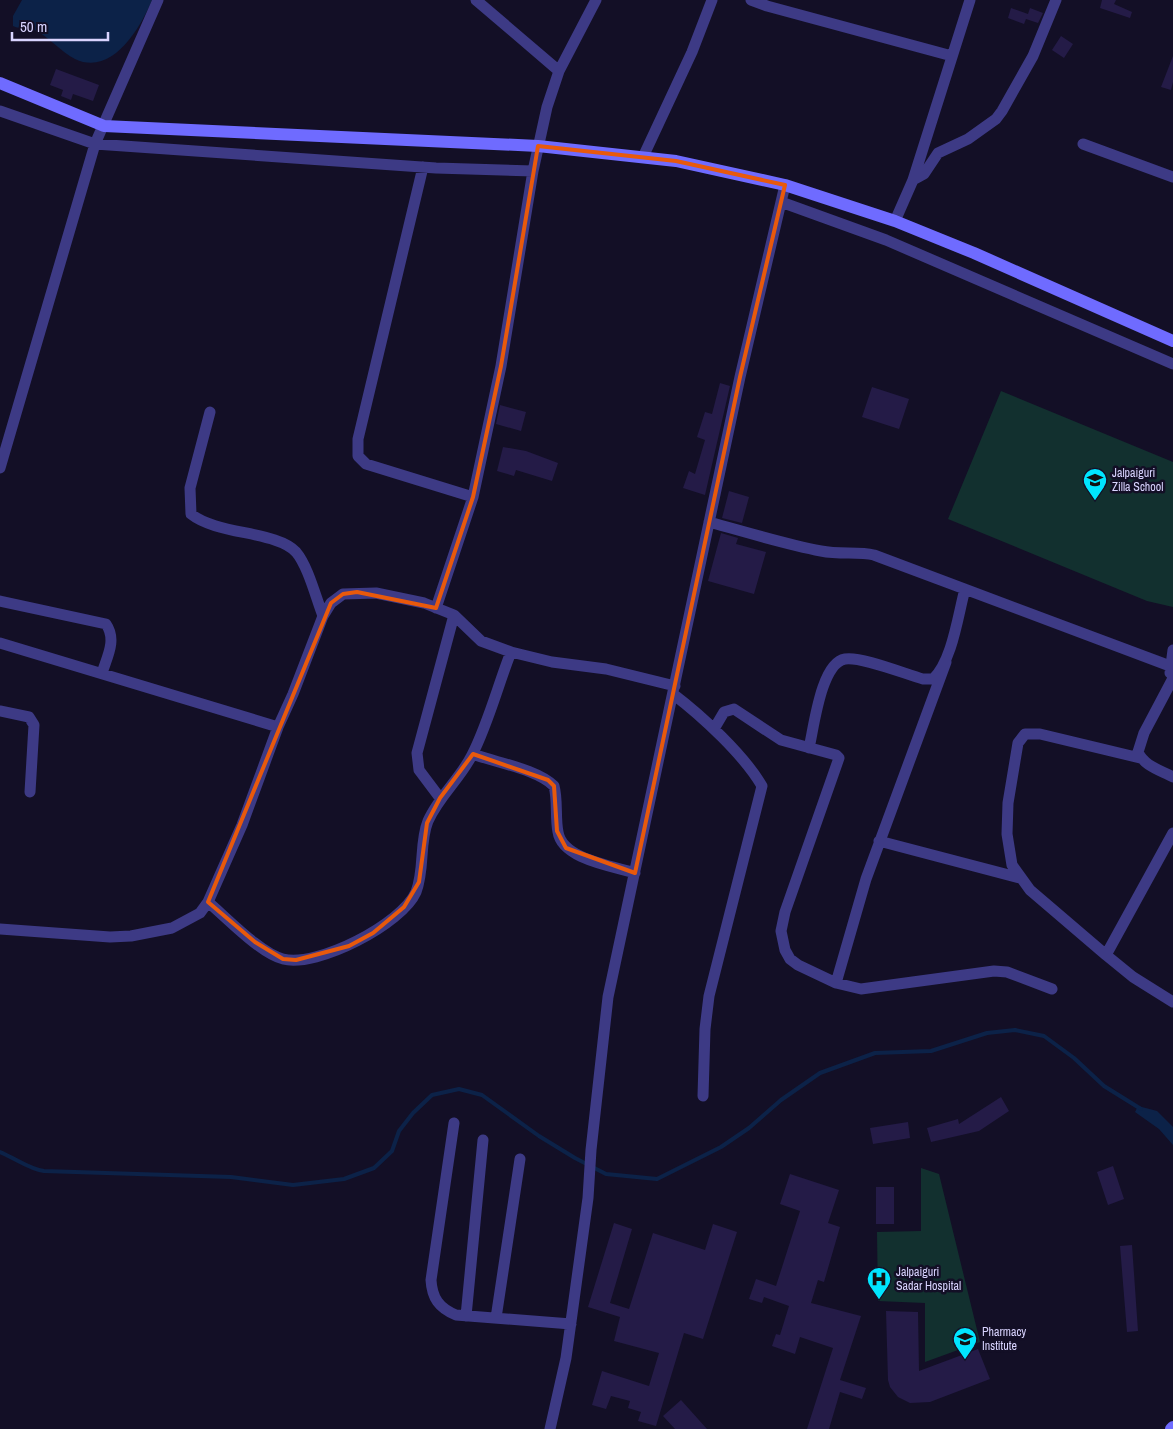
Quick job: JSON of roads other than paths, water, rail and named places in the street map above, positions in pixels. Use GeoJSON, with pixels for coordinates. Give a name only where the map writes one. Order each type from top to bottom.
{"type":"FeatureCollection","features":[{"type":"Feature","properties":{"kind":"street"},"geometry":{"type":"LineString","coordinates":[[0,468],[95,144],[158,0]]}},
{"type":"Feature","properties":{"kind":"street"},"geometry":{"type":"LineString","coordinates":[[476,0],[560,71]]}},
{"type":"Feature","properties":{"kind":"street"},"geometry":{"type":"LineString","coordinates":[[436,608],[472,498],[501,366],[533,170],[547,107],[560,71],[596,0]]}},
{"type":"Feature","properties":{"kind":"street"},"geometry":{"type":"LineString","coordinates":[[643,157],[692,52],[712,0]]}},
{"type":"Feature","properties":{"kind":"street"},"geometry":{"type":"LineString","coordinates":[[751,0],[952,56]]}},
{"type":"Feature","properties":{"kind":"street"},"geometry":{"type":"LineString","coordinates":[[894,221],[913,180],[970,0]]}},
{"type":"Feature","properties":{"kind":"street"},"geometry":{"type":"LineString","coordinates":[[913,180],[924,174],[938,153],[968,139],[996,119],[1033,56],[1056,0]]}},
{"type":"Feature","properties":{"kind":"street"},"geometry":{"type":"LineString","coordinates":[[0,83],[104,126],[538,146],[676,162],[785,185],[894,221],[974,253],[1173,341]]}},
{"type":"Feature","properties":{"kind":"street"},"geometry":{"type":"LineString","coordinates":[[0,111],[95,144],[423,167],[533,170]]}},
{"type":"Feature","properties":{"kind":"street"},"geometry":{"type":"LineString","coordinates":[[1083,144],[1173,177]]}},
{"type":"Feature","properties":{"kind":"street"},"geometry":{"type":"LineString","coordinates":[[423,167],[358,439],[358,456],[366,464],[472,498]]}},
{"type":"Feature","properties":{"kind":"street"},"geometry":{"type":"LineString","coordinates":[[550,1429],[566,1358],[588,1198],[604,1020],[709,522],[785,185]]}},
{"type":"Feature","properties":{"kind":"street"},"geometry":{"type":"LineString","coordinates":[[781,202],[886,240],[1173,364]]}},
{"type":"Feature","properties":{"kind":"street"},"geometry":{"type":"LineString","coordinates":[[210,412],[190,488],[191,514],[208,524],[290,546],[301,560],[323,616]]}},
{"type":"Feature","properties":{"kind":"street"},"geometry":{"type":"LineString","coordinates":[[709,522],[818,551],[842,555],[864,553],[874,555],[1170,666]]}},
{"type":"Feature","properties":{"kind":"street"},"geometry":{"type":"LineString","coordinates":[[836,983],[879,841],[946,662],[965,589]]}},
{"type":"Feature","properties":{"kind":"street"},"geometry":{"type":"LineString","coordinates":[[0,929],[110,937],[131,936],[172,928],[191,920],[200,913],[208,902],[242,825],[278,727],[294,694],[323,616],[336,597],[343,594],[357,592],[399,596],[454,615],[481,640],[511,652],[552,662],[606,669],[674,690],[753,772],[762,786],[709,996],[705,1029],[703,1096]]}},
{"type":"Feature","properties":{"kind":"street"},"geometry":{"type":"LineString","coordinates":[[0,601],[106,624],[111,632],[112,640],[102,673]]}},
{"type":"Feature","properties":{"kind":"street"},"geometry":{"type":"LineString","coordinates":[[440,798],[419,770],[417,753],[454,615]]}},
{"type":"Feature","properties":{"kind":"street"},"geometry":{"type":"LineString","coordinates":[[0,643],[278,727]]}},
{"type":"Feature","properties":{"kind":"street"},"geometry":{"type":"LineString","coordinates":[[1140,758],[1138,752],[1144,733],[1172,680],[1170,666],[1173,650]]}},
{"type":"Feature","properties":{"kind":"street"},"geometry":{"type":"LineString","coordinates":[[208,902],[255,942],[283,959],[296,960],[349,946],[373,933],[404,907],[415,894],[419,882],[422,844],[427,823],[440,798],[463,771],[473,754],[511,652]]}},
{"type":"Feature","properties":{"kind":"street"},"geometry":{"type":"LineString","coordinates":[[809,748],[824,683],[835,664],[844,659],[856,659],[933,679],[946,662]]}},
{"type":"Feature","properties":{"kind":"street"},"geometry":{"type":"LineString","coordinates":[[714,730],[724,712],[734,709],[774,736],[836,755],[839,762],[806,848],[781,931],[785,950],[790,959],[798,965],[847,987],[872,989],[994,971],[1007,972],[1052,989]]}},
{"type":"Feature","properties":{"kind":"street"},"geometry":{"type":"LineString","coordinates":[[0,711],[29,717],[34,725],[30,792]]}},
{"type":"Feature","properties":{"kind":"street"},"geometry":{"type":"LineString","coordinates":[[1173,776],[1140,758],[1040,734],[1025,734],[1018,743],[1008,803],[1008,850],[1012,865],[1020,878],[1030,890],[1132,977],[1173,1002]]}},
{"type":"Feature","properties":{"kind":"street"},"geometry":{"type":"LineString","coordinates":[[473,754],[503,765],[538,774],[548,780],[554,786],[557,831],[566,848],[575,854],[635,873]]}},
{"type":"Feature","properties":{"kind":"street"},"geometry":{"type":"LineString","coordinates":[[1106,955],[1173,833]]}},
{"type":"Feature","properties":{"kind":"street"},"geometry":{"type":"LineString","coordinates":[[879,841],[1020,878]]}},
{"type":"Feature","properties":{"kind":"street"},"geometry":{"type":"LineString","coordinates":[[454,1123],[431,1280],[432,1291],[436,1300],[445,1310],[456,1315],[571,1324]]}},
{"type":"Feature","properties":{"kind":"street"},"geometry":{"type":"LineString","coordinates":[[466,1316],[483,1140]]}},
{"type":"Feature","properties":{"kind":"street"},"geometry":{"type":"LineString","coordinates":[[496,1318],[520,1159]]}},
{"type":"Feature","properties":{"kind":"water"},"geometry":{"type":"Polygon","coordinates":[[[22,0],[152,0],[141,23],[123,46],[113,55],[101,61],[88,63],[70,56],[35,30],[13,26],[13,16],[22,0]]]}},
{"type":"Feature","properties":{"kind":"water"},"geometry":{"type":"Polygon","coordinates":[[[1138,1106],[1157,1111],[1173,1127],[1173,1145],[1159,1129],[1135,1112],[1138,1106]]]}},
{"type":"Feature","properties":{"kind":"waterway"},"geometry":{"type":"LineString","coordinates":[[0,1152],[27,1166],[44,1171],[231,1177],[293,1185],[344,1179],[374,1168],[392,1151],[399,1131],[413,1113],[432,1095],[459,1089],[482,1095],[539,1136],[606,1174],[657,1179],[721,1147],[749,1128],[781,1100],[820,1073],[875,1053],[931,1051],[987,1033],[1015,1030],[1044,1036],[1074,1058],[1104,1086],[1141,1109]]}},
{"type":"Feature","properties":{"kind":"place","name":"Jalpaiguri Zilla School"},"geometry":{"type":"Point","coordinates":[1095,501]}},
{"type":"Feature","properties":{"kind":"place","name":"Jalpaiguri Sadar Hospital"},"geometry":{"type":"Point","coordinates":[879,1300]}},
{"type":"Feature","properties":{"kind":"place","name":"Pharmacy Institute"},"geometry":{"type":"Point","coordinates":[965,1360]}}]}
